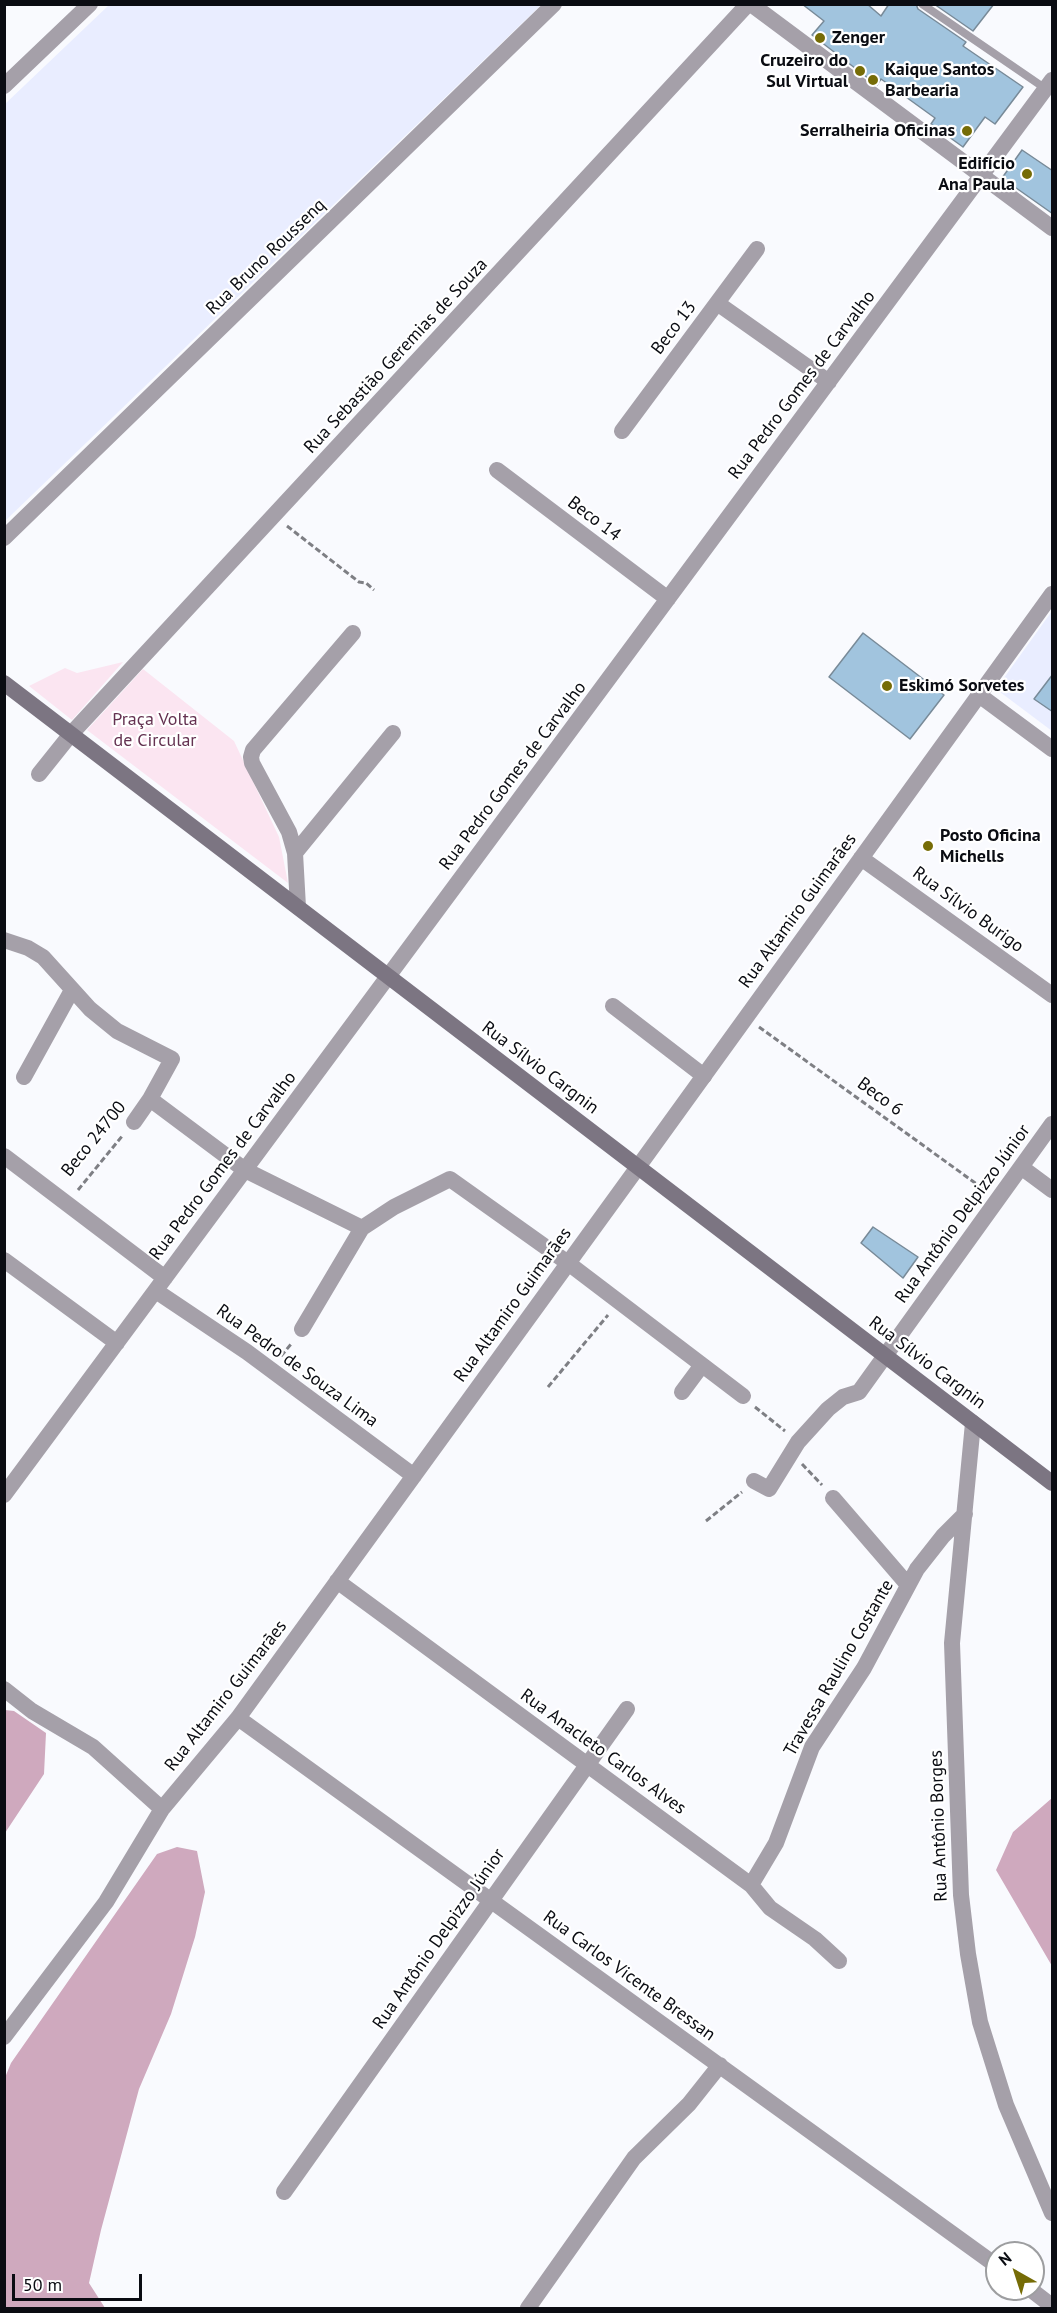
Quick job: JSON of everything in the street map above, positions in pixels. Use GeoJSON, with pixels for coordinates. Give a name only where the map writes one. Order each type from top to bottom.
{"type":"FeatureCollection","features":[{"type":"Feature","properties":{"kind":"main road","name":"Rua Sílvio Cargnin"},"geometry":{"type":"LineString","coordinates":[[4,683],[1053,1483]]}},
{"type":"Feature","properties":{"kind":"street"},"geometry":{"type":"LineString","coordinates":[[4,86],[90,4]]}},
{"type":"Feature","properties":{"kind":"street","name":"Rua Bruno Roussenq"},"geometry":{"type":"LineString","coordinates":[[4,538],[554,4]]}},
{"type":"Feature","properties":{"kind":"street"},"geometry":{"type":"LineString","coordinates":[[749,4],[1053,228]]}},
{"type":"Feature","properties":{"kind":"street","name":"Rua Sebastião Geremias de Souza"},"geometry":{"type":"LineString","coordinates":[[39,774],[71,734],[749,4]]}},
{"type":"Feature","properties":{"kind":"street","name":"Rua Pedro Gomes de Carvalho"},"geometry":{"type":"LineString","coordinates":[[4,1495],[1049,85]]}},
{"type":"Feature","properties":{"kind":"street","name":"Beco 13"},"geometry":{"type":"LineString","coordinates":[[622,431],[757,249]]}},
{"type":"Feature","properties":{"kind":"street"},"geometry":{"type":"LineString","coordinates":[[717,303],[829,382]]}},
{"type":"Feature","properties":{"kind":"street","name":"Beco 14"},"geometry":{"type":"LineString","coordinates":[[497,470],[668,599]]}},
{"type":"Feature","properties":{"kind":"street","name":"Rua Altamiro Guimarães"},"geometry":{"type":"LineString","coordinates":[[4,2037],[106,1902],[162,1809],[238,1718],[1053,594]]}},
{"type":"Feature","properties":{"kind":"street"},"geometry":{"type":"LineString","coordinates":[[298,907],[295,853],[286,825],[252,763],[251,757],[253,750],[353,633]]}},
{"type":"Feature","properties":{"kind":"street"},"geometry":{"type":"LineString","coordinates":[[979,695],[1053,748]]}},
{"type":"Feature","properties":{"kind":"street"},"geometry":{"type":"LineString","coordinates":[[295,853],[393,733]]}},
{"type":"Feature","properties":{"kind":"street","name":"Rua Sílvio Burigo"},"geometry":{"type":"LineString","coordinates":[[861,858],[1053,994]]}},
{"type":"Feature","properties":{"kind":"street"},"geometry":{"type":"LineString","coordinates":[[4,940],[28,948],[43,957],[56,969],[72,990],[24,1077]]}},
{"type":"Feature","properties":{"kind":"street","name":"Beco 24700"},"geometry":{"type":"LineString","coordinates":[[72,990],[90,1009],[117,1031],[172,1059],[150,1099],[134,1122]]}},
{"type":"Feature","properties":{"kind":"street"},"geometry":{"type":"LineString","coordinates":[[613,1006],[704,1076]]}},
{"type":"Feature","properties":{"kind":"street"},"geometry":{"type":"LineString","coordinates":[[150,1099],[245,1170],[362,1228]]}},
{"type":"Feature","properties":{"kind":"street","name":"Rua Antônio Delpizzo Júnior"},"geometry":{"type":"LineString","coordinates":[[754,1481],[770,1489],[794,1448],[828,1408],[843,1397],[859,1392],[1053,1124]]}},
{"type":"Feature","properties":{"kind":"street","name":"Rua Pedro de Souza Lima"},"geometry":{"type":"LineString","coordinates":[[4,1156],[67,1203],[160,1284],[414,1476]]}},
{"type":"Feature","properties":{"kind":"street"},"geometry":{"type":"LineString","coordinates":[[1021,1167],[1053,1190]]}},
{"type":"Feature","properties":{"kind":"street"},"geometry":{"type":"LineString","coordinates":[[302,1329],[362,1228],[394,1207],[450,1179],[568,1263],[742,1396]]}},
{"type":"Feature","properties":{"kind":"street"},"geometry":{"type":"LineString","coordinates":[[4,1260],[117,1343]]}},
{"type":"Feature","properties":{"kind":"street"},"geometry":{"type":"LineString","coordinates":[[682,1392],[702,1365]]}},
{"type":"Feature","properties":{"kind":"street","name":"Rua Antônio Borges"},"geometry":{"type":"LineString","coordinates":[[973,1423],[952,1643],[962,1907],[980,2022],[1006,2105],[1053,2213]]}},
{"type":"Feature","properties":{"kind":"street"},"geometry":{"type":"LineString","coordinates":[[833,1498],[908,1585]]}},
{"type":"Feature","properties":{"kind":"street","name":"Travessa Raulino Costante"},"geometry":{"type":"LineString","coordinates":[[751,1885],[776,1843],[812,1747],[864,1668],[908,1585],[927,1555],[964,1514]]}},
{"type":"Feature","properties":{"kind":"street","name":"Rua Anacleto Carlos Alves"},"geometry":{"type":"LineString","coordinates":[[337,1581],[751,1885],[770,1908],[815,1939],[839,1961]]}},
{"type":"Feature","properties":{"kind":"street"},"geometry":{"type":"LineString","coordinates":[[4,1689],[32,1711],[93,1747],[162,1809]]}},
{"type":"Feature","properties":{"kind":"street","name":"Rua Antônio Delpizzo Júnior"},"geometry":{"type":"LineString","coordinates":[[284,2192],[627,1709]]}},
{"type":"Feature","properties":{"kind":"street","name":"Rua Carlos Vicente Bressan"},"geometry":{"type":"LineString","coordinates":[[238,1718],[985,2256]]}},
{"type":"Feature","properties":{"kind":"street"},"geometry":{"type":"LineString","coordinates":[[528,2308],[634,2158],[689,2104],[720,2066]]}},
{"type":"Feature","properties":{"kind":"lane"},"geometry":{"type":"LineString","coordinates":[[922,4],[1049,85]]}},
{"type":"Feature","properties":{"kind":"path"},"geometry":{"type":"LineString","coordinates":[[274,516],[359,582],[366,583],[374,590]]}},
{"type":"Feature","properties":{"kind":"path","name":"Beco 6"},"geometry":{"type":"LineString","coordinates":[[746,1017],[998,1199]]}},
{"type":"Feature","properties":{"kind":"path","name":"Beco 24700"},"geometry":{"type":"LineString","coordinates":[[67,1203],[134,1122]]}},
{"type":"Feature","properties":{"kind":"path"},"geometry":{"type":"LineString","coordinates":[[548,1387],[618,1302]]}},
{"type":"Feature","properties":{"kind":"path"},"geometry":{"type":"LineString","coordinates":[[270,1369],[302,1329]]}},
{"type":"Feature","properties":{"kind":"path"},"geometry":{"type":"LineString","coordinates":[[742,1396],[794,1448],[833,1498]]}},
{"type":"Feature","properties":{"kind":"path"},"geometry":{"type":"LineString","coordinates":[[706,1521],[754,1481]]}},
{"type":"Feature","properties":{"kind":"shaded area"},"geometry":{"type":"Polygon","coordinates":[[[109,5],[541,5],[5,521],[5,104],[109,5]]]}},
{"type":"Feature","properties":{"kind":"shaded area"},"geometry":{"type":"Polygon","coordinates":[[[1052,611],[1052,731],[996,689],[1052,611]]]}},
{"type":"Feature","properties":{"kind":"shaded area"},"geometry":{"type":"Polygon","coordinates":[[[5,1710],[14,1711],[46,1733],[44,1774],[5,1833],[5,1710]]]}},
{"type":"Feature","properties":{"kind":"shaded area"},"geometry":{"type":"Polygon","coordinates":[[[1052,1798],[1052,1966],[996,1870],[1013,1832],[1052,1798]]]}},
{"type":"Feature","properties":{"kind":"shaded area"},"geometry":{"type":"Polygon","coordinates":[[[177,1847],[197,1851],[205,1892],[195,1937],[171,2014],[139,2089],[101,2230],[89,2283],[105,2308],[5,2308],[4,2080],[11,2063],[157,1854],[177,1847]]]}},
{"type":"Feature","properties":{"kind":"green space"},"geometry":{"type":"Polygon","coordinates":[[[123,662],[72,720],[29,686],[65,668],[77,673],[123,662]]]}},
{"type":"Feature","properties":{"kind":"green space","name":"Praça Volta de Circular"},"geometry":{"type":"Polygon","coordinates":[[[143,669],[234,741],[279,837],[288,883],[87,730],[143,669]]]}},
{"type":"Feature","properties":{"kind":"building"},"geometry":{"type":"Polygon","coordinates":[[[802,4],[867,4],[881,16],[889,4],[916,4],[918,9],[966,42],[963,46],[1023,87],[995,124],[985,117],[963,147],[931,124],[935,118],[881,79],[877,85],[812,35],[824,21],[802,4]]]}},
{"type":"Feature","properties":{"kind":"building"},"geometry":{"type":"Polygon","coordinates":[[[934,4],[994,4],[973,31],[934,4]]]}},
{"type":"Feature","properties":{"kind":"building","name":"Edifício Ana Paula"},"geometry":{"type":"Polygon","coordinates":[[[1022,150],[1053,171],[1053,214],[1002,178],[1022,150]]]}},
{"type":"Feature","properties":{"kind":"building","name":"Eskimó Sorvetes"},"geometry":{"type":"Polygon","coordinates":[[[863,633],[944,695],[910,739],[829,677],[863,633]]]}},
{"type":"Feature","properties":{"kind":"building"},"geometry":{"type":"Polygon","coordinates":[[[1053,674],[1053,712],[1034,699],[1053,674]]]}},
{"type":"Feature","properties":{"kind":"building"},"geometry":{"type":"Polygon","coordinates":[[[873,1227],[918,1257],[903,1278],[861,1243],[873,1227]]]}},
{"type":"Feature","properties":{"kind":"place","name":"Zenger"},"geometry":{"type":"Point","coordinates":[820,38]}},
{"type":"Feature","properties":{"kind":"place","name":"Cruzeiro do Sul Virtual"},"geometry":{"type":"Point","coordinates":[860,71]}},
{"type":"Feature","properties":{"kind":"place","name":"Kaique Santos Barbearia"},"geometry":{"type":"Point","coordinates":[873,80]}},
{"type":"Feature","properties":{"kind":"place","name":"Serralheiria Oficinas"},"geometry":{"type":"Point","coordinates":[967,131]}},
{"type":"Feature","properties":{"kind":"place","name":"Edifício Ana Paula"},"geometry":{"type":"Point","coordinates":[1027,174]}},
{"type":"Feature","properties":{"kind":"place","name":"Eskimó Sorvetes"},"geometry":{"type":"Point","coordinates":[887,686]}},
{"type":"Feature","properties":{"kind":"place","name":"Posto Oficina Michells"},"geometry":{"type":"Point","coordinates":[928,846]}}]}
